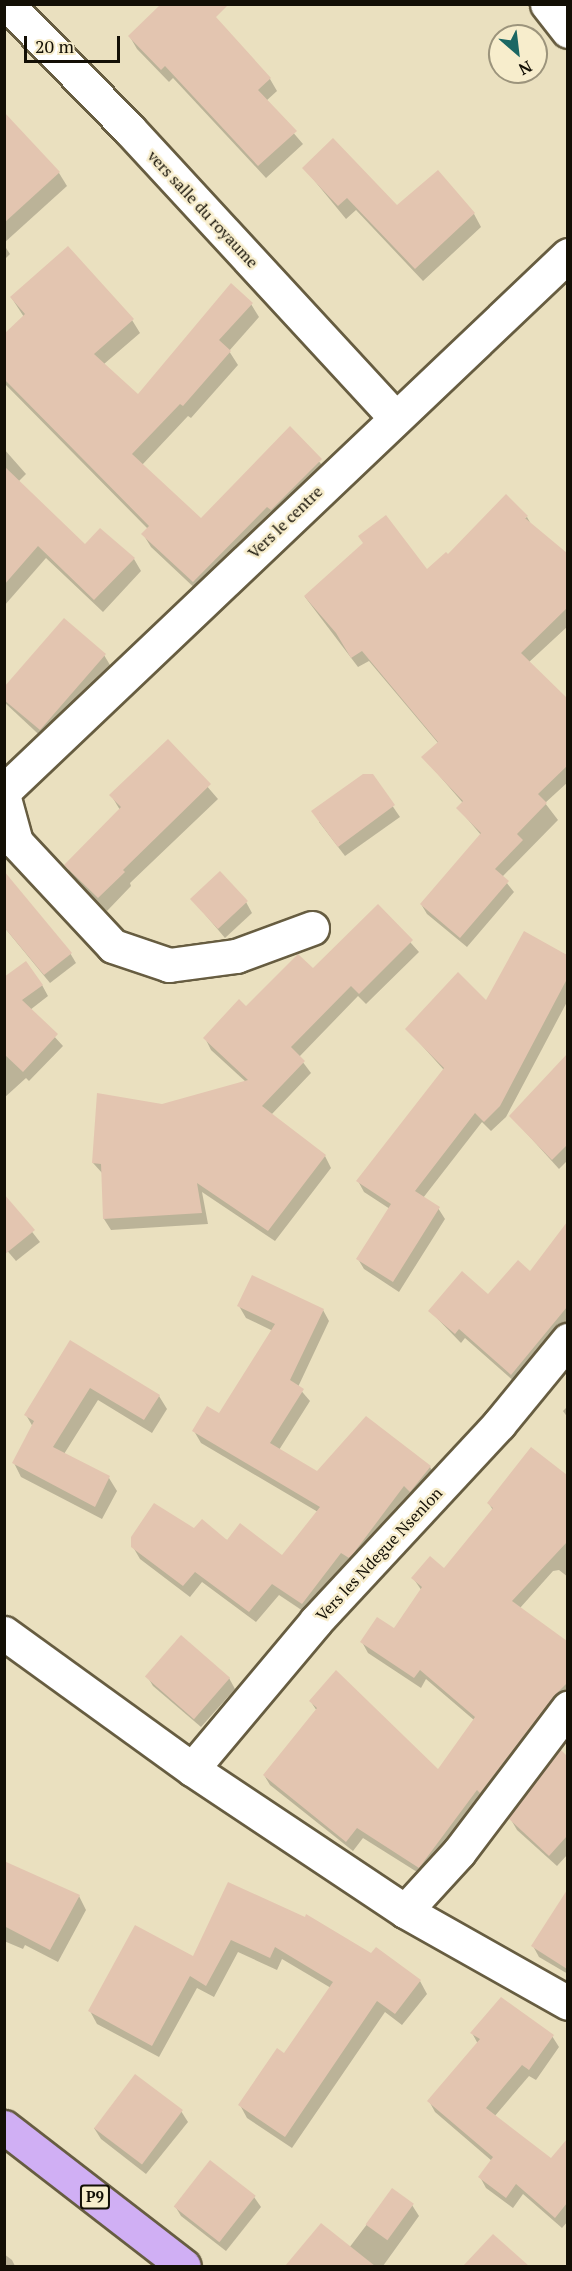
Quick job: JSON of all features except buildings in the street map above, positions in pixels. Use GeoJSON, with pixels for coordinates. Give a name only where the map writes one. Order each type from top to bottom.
{"type":"FeatureCollection","features":[{"type":"Feature","properties":{"kind":"main road","name":"P9"},"geometry":{"type":"LineString","coordinates":[[4,2127],[184,2266]]}},
{"type":"Feature","properties":{"kind":"street","name":"vers salle du royaume"},"geometry":{"type":"LineString","coordinates":[[7,4],[129,129],[395,417]]}},
{"type":"Feature","properties":{"kind":"street"},"geometry":{"type":"LineString","coordinates":[[547,4],[567,31]]}},
{"type":"Feature","properties":{"kind":"street","name":"Vers le centre"},"geometry":{"type":"LineString","coordinates":[[4,791],[567,255]]}},
{"type":"Feature","properties":{"kind":"street"},"geometry":{"type":"LineString","coordinates":[[4,798],[16,842],[113,946],[169,965],[236,956],[312,928]]}},
{"type":"Feature","properties":{"kind":"street","name":"Vers les Ndegue Nsenlon"},"geometry":{"type":"LineString","coordinates":[[192,1769],[316,1621],[499,1424],[567,1340]]}},
{"type":"Feature","properties":{"kind":"street"},"geometry":{"type":"LineString","coordinates":[[4,1633],[192,1769],[405,1911],[567,2003]]}},
{"type":"Feature","properties":{"kind":"street"},"geometry":{"type":"LineString","coordinates":[[405,1911],[459,1852],[567,1708]]}}]}
